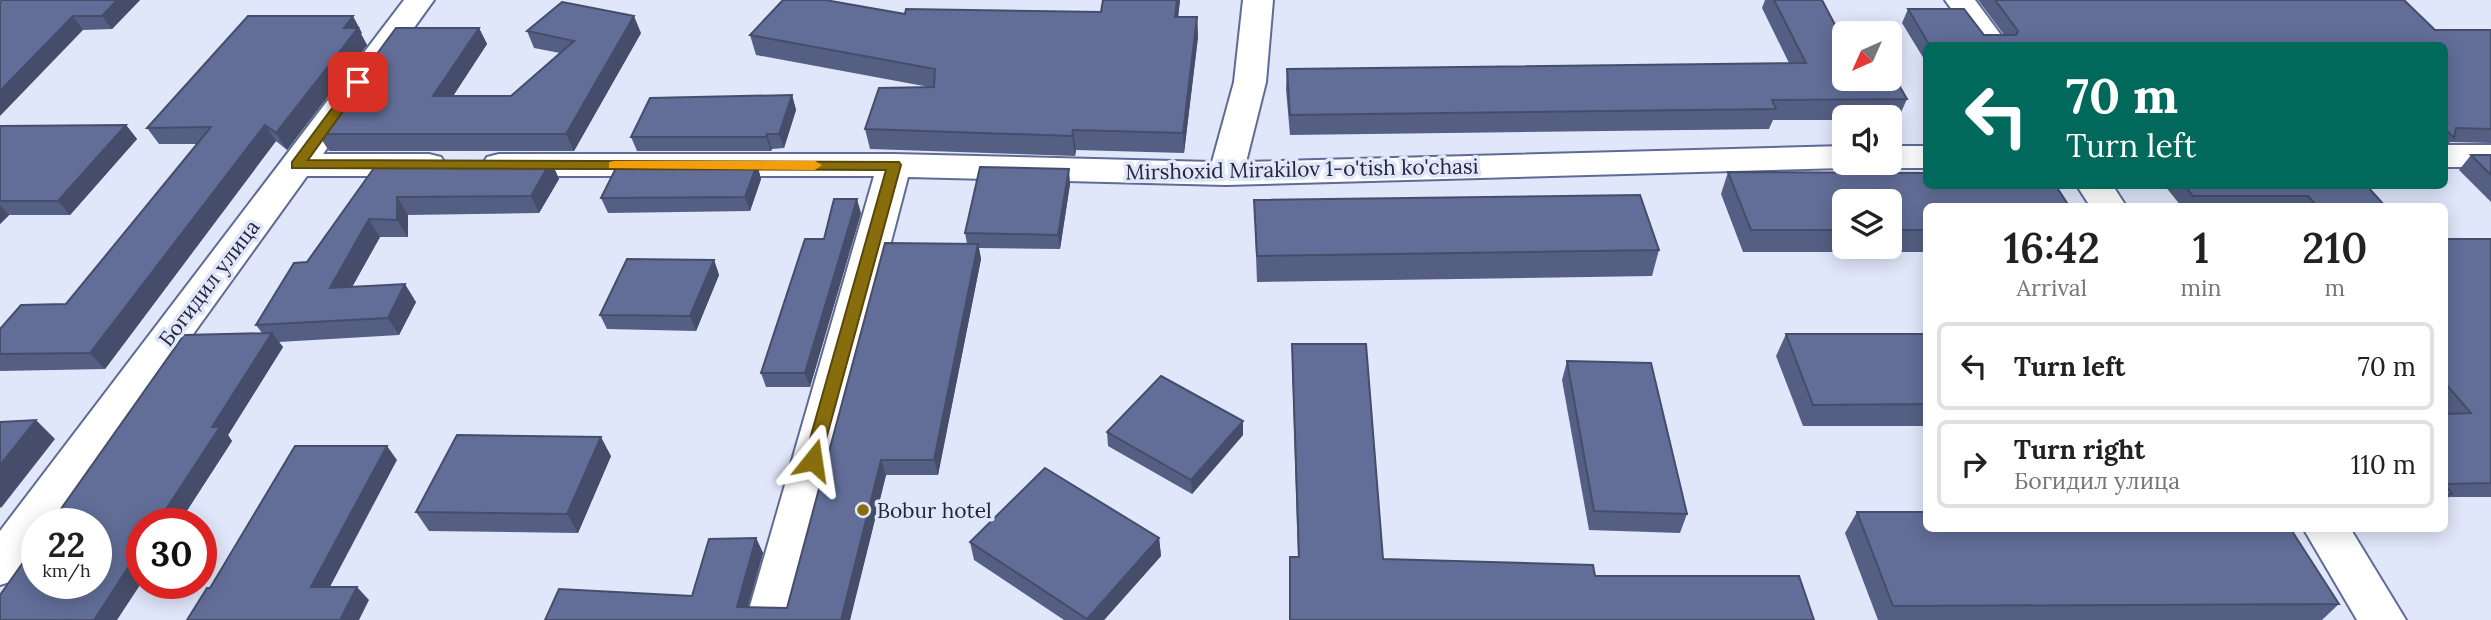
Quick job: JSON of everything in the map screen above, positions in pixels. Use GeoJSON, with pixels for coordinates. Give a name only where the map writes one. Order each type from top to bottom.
{"type":"FeatureCollection","features":[{"type":"Feature","properties":{"kind":"street","name":"Богидил улица"},"geometry":{"type":"LineString","coordinates":[[0,566],[419,0]]}},
{"type":"Feature","properties":{"kind":"street"},"geometry":{"type":"LineString","coordinates":[[1226,174],[1250,82],[1258,0]]}},
{"type":"Feature","properties":{"kind":"street"},"geometry":{"type":"LineString","coordinates":[[1960,0],[1991,42]]}},
{"type":"Feature","properties":{"kind":"street"},"geometry":{"type":"LineString","coordinates":[[2448,156],[2491,156]]}},
{"type":"Feature","properties":{"kind":"street","name":"Mirshoxid Mirakilov 1-o'tish ko'chasi"},"geometry":{"type":"LineString","coordinates":[[297,165],[894,165],[1226,174],[1832,157]]}},
{"type":"Feature","properties":{"kind":"street"},"geometry":{"type":"LineString","coordinates":[[1902,157],[1923,157]]}},
{"type":"Feature","properties":{"kind":"street"},"geometry":{"type":"LineString","coordinates":[[769,620],[894,165]]}},
{"type":"Feature","properties":{"kind":"street"},"geometry":{"type":"LineString","coordinates":[[2328,532],[2383,620]]}},
{"type":"Feature","properties":{"kind":"building"},"geometry":{"type":"Polygon","coordinates":[[[2,0],[117,0],[102,16],[73,16],[0,91],[2,0]]]}},
{"type":"Feature","properties":{"kind":"building"},"geometry":{"type":"Polygon","coordinates":[[[783,0],[825,0],[905,14],[906,9],[1101,12],[1103,0],[1177,0],[1175,17],[1197,17],[1183,133],[1073,130],[1072,136],[865,129],[879,88],[934,87],[935,69],[750,35],[783,0]]]}},
{"type":"Feature","properties":{"kind":"building"},"geometry":{"type":"Polygon","coordinates":[[[1774,0],[1822,0],[1833,21],[1832,91],[1902,90],[1907,99],[1772,100],[1776,109],[1290,115],[1287,69],[1806,63],[1774,0]]]}},
{"type":"Feature","properties":{"kind":"building"},"geometry":{"type":"Polygon","coordinates":[[[1995,0],[2404,0],[2435,30],[2491,30],[2491,129],[2456,128],[2454,138],[2448,132],[2448,42],[1928,42],[1908,9],[1964,9],[1984,35],[2016,35],[2018,31],[1995,0]]]}},
{"type":"Feature","properties":{"kind":"building"},"geometry":{"type":"Polygon","coordinates":[[[562,2],[634,16],[566,134],[318,134],[396,28],[479,28],[433,96],[511,96],[574,41],[527,31],[562,2]]]}},
{"type":"Feature","properties":{"kind":"building"},"geometry":{"type":"Polygon","coordinates":[[[248,16],[353,16],[344,28],[358,28],[276,133],[265,125],[90,353],[0,354],[0,329],[21,305],[66,304],[211,127],[147,128],[248,16]]]}},
{"type":"Feature","properties":{"kind":"building"},"geometry":{"type":"Polygon","coordinates":[[[792,95],[779,134],[767,134],[766,137],[631,137],[650,98],[792,95]]]}},
{"type":"Feature","properties":{"kind":"building"},"geometry":{"type":"Polygon","coordinates":[[[126,125],[58,201],[0,201],[0,126],[126,125]]]}},
{"type":"Feature","properties":{"kind":"building"},"geometry":{"type":"Polygon","coordinates":[[[2471,155],[2491,155],[2491,175],[2471,155]]]}},
{"type":"Feature","properties":{"kind":"building"},"geometry":{"type":"Polygon","coordinates":[[[379,161],[551,161],[531,196],[397,197],[397,220],[369,219],[330,288],[405,284],[388,318],[256,325],[294,263],[307,262],[379,161]]]}},
{"type":"Feature","properties":{"kind":"building"},"geometry":{"type":"Polygon","coordinates":[[[618,164],[757,164],[745,197],[601,198],[618,164]]]}},
{"type":"Feature","properties":{"kind":"building"},"geometry":{"type":"Polygon","coordinates":[[[980,167],[1069,169],[1058,235],[965,233],[980,167]]]}},
{"type":"Feature","properties":{"kind":"building"},"geometry":{"type":"Polygon","coordinates":[[[1728,172],[1832,173],[1832,175],[1923,173],[1923,189],[2058,189],[2067,203],[1923,203],[1923,230],[1902,230],[1902,189],[1832,189],[1832,230],[1751,230],[1728,172]]]}},
{"type":"Feature","properties":{"kind":"building"},"geometry":{"type":"Polygon","coordinates":[[[2187,189],[2370,189],[2382,203],[2314,203],[2308,196],[2193,196],[2187,189]]]}},
{"type":"Feature","properties":{"kind":"building"},"geometry":{"type":"Polygon","coordinates":[[[1640,195],[1659,250],[1257,256],[1254,200],[1640,195]]]}},
{"type":"Feature","properties":{"kind":"building"},"geometry":{"type":"Polygon","coordinates":[[[834,199],[857,199],[805,373],[761,373],[805,239],[824,239],[834,199]]]}},
{"type":"Feature","properties":{"kind":"building"},"geometry":{"type":"Polygon","coordinates":[[[2448,239],[2491,239],[2491,483],[2448,484],[2448,414],[2471,413],[2448,386],[2448,239]]]}},
{"type":"Feature","properties":{"kind":"building"},"geometry":{"type":"Polygon","coordinates":[[[885,243],[978,244],[934,460],[881,460],[841,620],[545,620],[559,589],[692,596],[709,539],[756,538],[737,607],[787,608],[885,243]]]}},
{"type":"Feature","properties":{"kind":"building"},"geometry":{"type":"Polygon","coordinates":[[[627,259],[714,260],[690,316],[600,315],[627,259]]]}},
{"type":"Feature","properties":{"kind":"building"},"geometry":{"type":"Polygon","coordinates":[[[272,333],[212,427],[220,427],[167,508],[126,508],[126,571],[112,592],[112,508],[62,508],[184,335],[272,333]]]}},
{"type":"Feature","properties":{"kind":"building"},"geometry":{"type":"Polygon","coordinates":[[[1786,334],[1923,334],[1923,404],[1813,405],[1786,334]]]}},
{"type":"Feature","properties":{"kind":"building"},"geometry":{"type":"Polygon","coordinates":[[[1292,344],[1366,344],[1383,559],[1593,565],[1595,576],[1799,576],[1814,620],[1290,620],[1290,557],[1299,557],[1292,344]]]}},
{"type":"Feature","properties":{"kind":"building"},"geometry":{"type":"Polygon","coordinates":[[[1567,361],[1651,363],[1687,514],[1594,511],[1567,361]]]}},
{"type":"Feature","properties":{"kind":"building"},"geometry":{"type":"Polygon","coordinates":[[[1161,376],[1243,421],[1191,480],[1107,432],[1161,376]]]}},
{"type":"Feature","properties":{"kind":"building"},"geometry":{"type":"Polygon","coordinates":[[[36,420],[0,465],[0,422],[36,420]]]}},
{"type":"Feature","properties":{"kind":"building"},"geometry":{"type":"Polygon","coordinates":[[[457,435],[601,437],[567,514],[416,512],[457,435]]]}},
{"type":"Feature","properties":{"kind":"building"},"geometry":{"type":"Polygon","coordinates":[[[295,446],[387,446],[311,587],[357,587],[340,620],[187,620],[200,599],[217,599],[217,576],[295,446]]]}},
{"type":"Feature","properties":{"kind":"building"},"geometry":{"type":"Polygon","coordinates":[[[1045,468],[1159,538],[1087,619],[970,542],[1045,468]]]}},
{"type":"Feature","properties":{"kind":"building"},"geometry":{"type":"Polygon","coordinates":[[[1857,512],[1923,512],[1923,532],[2293,532],[2339,604],[1893,606],[1857,512]]]}},
{"type":"Feature","properties":{"kind":"building"},"geometry":{"type":"Polygon","coordinates":[[[21,565],[21,599],[108,599],[94,620],[0,620],[0,595],[21,565]]]}},
{"type":"Feature","properties":{"kind":"slow traffic"},"geometry":{"type":"LineString","coordinates":[[614,165],[815,165]]}},
{"type":"Feature","properties":{"kind":"place","name":"Bobur hotel"},"geometry":{"type":"Point","coordinates":[863,510]}},
{"type":"Feature","properties":{"kind":"route"},"geometry":{"type":"LineString","coordinates":[[358,82],[297,165],[894,165],[813,460]]}}]}
